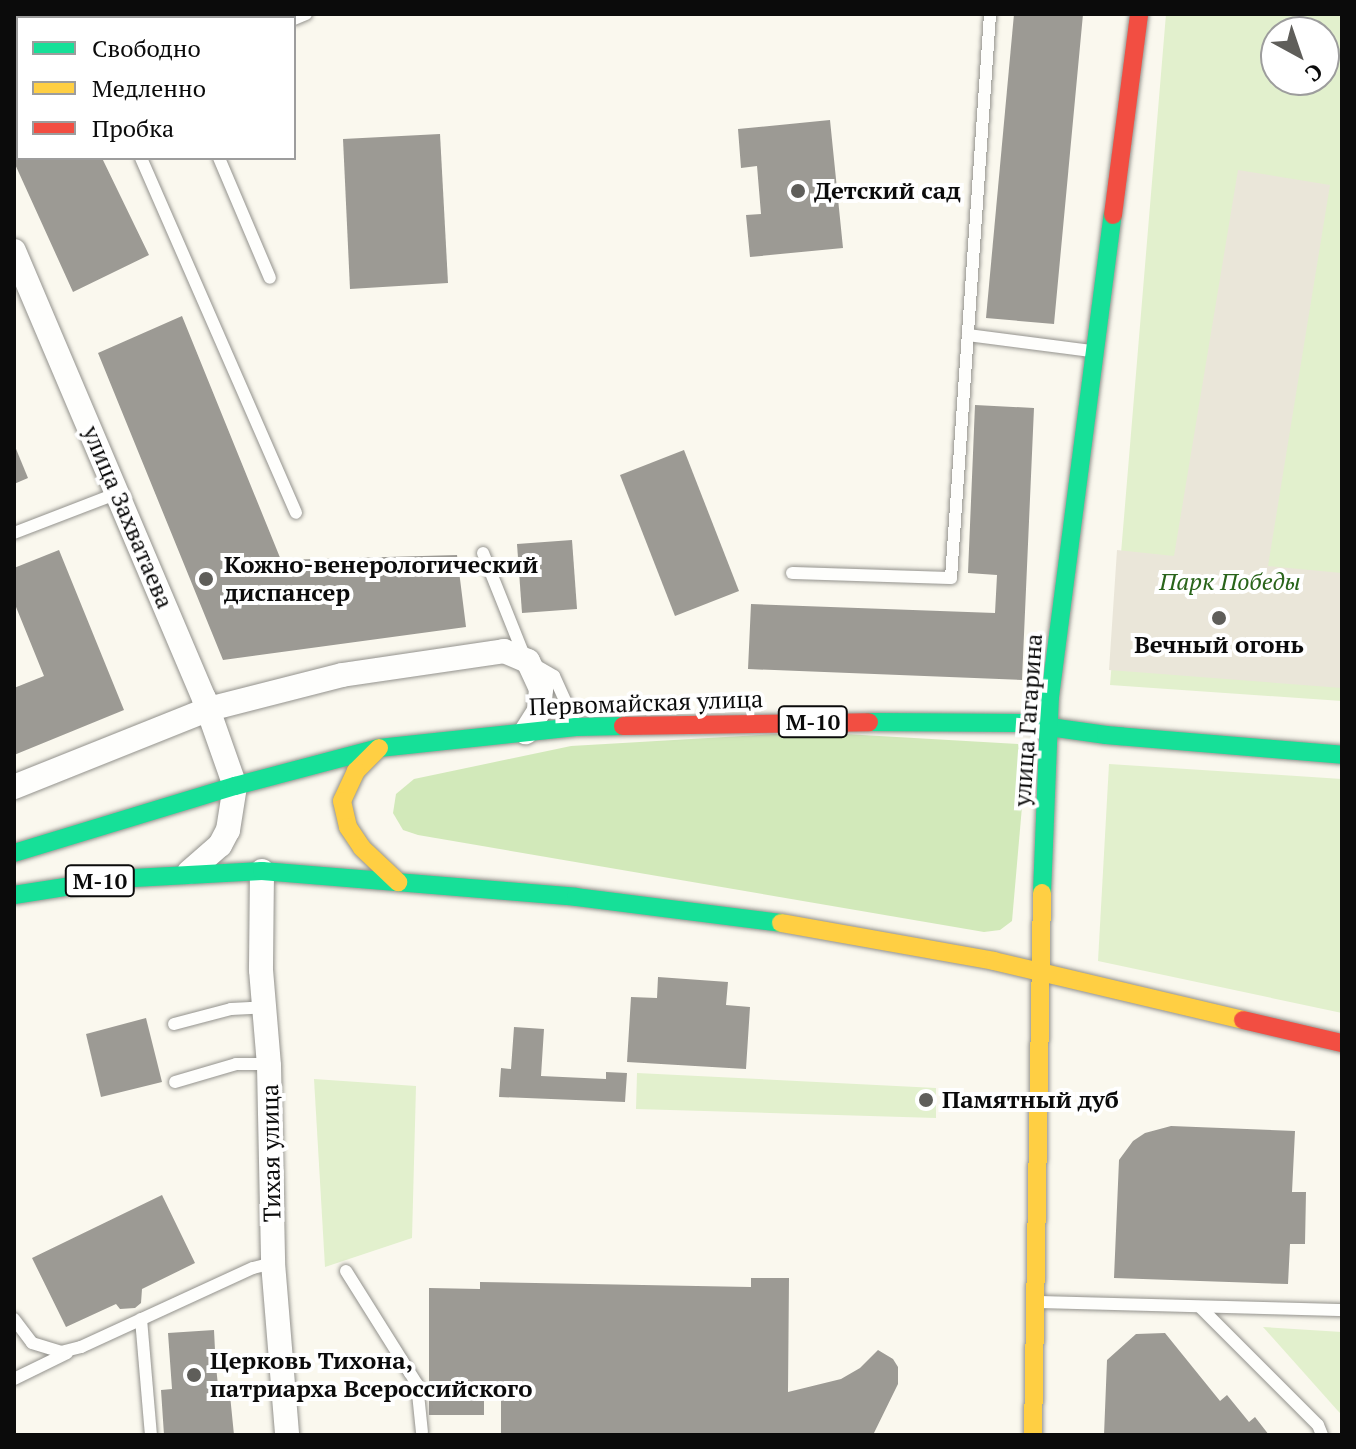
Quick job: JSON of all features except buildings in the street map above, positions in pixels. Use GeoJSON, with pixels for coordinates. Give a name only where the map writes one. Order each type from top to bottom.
{"type":"FeatureCollection","features":[{"type":"Feature","properties":{"kind":"main road","name":"улица Гагарина"},"geometry":{"type":"LineString","coordinates":[[1033,1435],[1040,972],[1050,697],[1139,14]]}},
{"type":"Feature","properties":{"kind":"main road","name":"Первомайская улица"},"geometry":{"type":"LineString","coordinates":[[14,853],[235,786],[379,748],[576,727],[811,722],[1021,723],[1342,755]]}},
{"type":"Feature","properties":{"kind":"main road"},"geometry":{"type":"LineString","coordinates":[[379,748],[356,771],[342,801],[348,827],[362,848],[398,882]]}},
{"type":"Feature","properties":{"kind":"main road","name":"М-10"},"geometry":{"type":"LineString","coordinates":[[14,895],[115,879],[262,871],[576,897],[811,927],[1040,972],[1339,1045]]}},
{"type":"Feature","properties":{"kind":"street","name":"улица Захватаева"},"geometry":{"type":"LineString","coordinates":[[14,251],[209,709],[235,786]]}},
{"type":"Feature","properties":{"kind":"street"},"geometry":{"type":"LineString","coordinates":[[14,787],[209,709],[342,675],[504,651],[528,661],[541,689],[539,711],[526,732]]}},
{"type":"Feature","properties":{"kind":"street"},"geometry":{"type":"LineString","coordinates":[[188,873],[220,845],[228,830],[235,786]]}},
{"type":"Feature","properties":{"kind":"street","name":"Тихая улица"},"geometry":{"type":"LineString","coordinates":[[262,871],[261,970],[269,1064],[273,1263],[287,1435]]}},
{"type":"Feature","properties":{"kind":"lane"},"geometry":{"type":"LineString","coordinates":[[792,573],[951,578],[990,14]]}},
{"type":"Feature","properties":{"kind":"lane"},"geometry":{"type":"LineString","coordinates":[[142,160],[296,513]]}},
{"type":"Feature","properties":{"kind":"lane"},"geometry":{"type":"LineString","coordinates":[[220,160],[270,278]]}},
{"type":"Feature","properties":{"kind":"lane"},"geometry":{"type":"LineString","coordinates":[[968,335],[1093,352]]}},
{"type":"Feature","properties":{"kind":"lane"},"geometry":{"type":"LineString","coordinates":[[14,533],[118,493]]}},
{"type":"Feature","properties":{"kind":"lane"},"geometry":{"type":"LineString","coordinates":[[483,553],[528,661],[554,676],[576,727]]}},
{"type":"Feature","properties":{"kind":"lane"},"geometry":{"type":"LineString","coordinates":[[174,1024],[231,1009],[265,1007]]}},
{"type":"Feature","properties":{"kind":"lane"},"geometry":{"type":"LineString","coordinates":[[175,1082],[236,1064],[269,1064]]}},
{"type":"Feature","properties":{"kind":"lane"},"geometry":{"type":"LineString","coordinates":[[14,1379],[253,1268],[273,1263]]}},
{"type":"Feature","properties":{"kind":"lane"},"geometry":{"type":"LineString","coordinates":[[346,1271],[417,1384],[422,1432]]}},
{"type":"Feature","properties":{"kind":"lane"},"geometry":{"type":"LineString","coordinates":[[1036,1302],[1342,1310]]}},
{"type":"Feature","properties":{"kind":"lane"},"geometry":{"type":"LineString","coordinates":[[1201,1308],[1318,1425],[1322,1435]]}},
{"type":"Feature","properties":{"kind":"lane"},"geometry":{"type":"LineString","coordinates":[[14,1319],[32,1343],[44,1349],[61,1352],[81,1347]]}},
{"type":"Feature","properties":{"kind":"lane"},"geometry":{"type":"LineString","coordinates":[[141,1319],[151,1435]]}},
{"type":"Feature","properties":{"kind":"green space","name":"Парк Победы"},"geometry":{"type":"Polygon","coordinates":[[[1166,14],[1342,14],[1342,701],[1110,685],[1166,14]]]}},
{"type":"Feature","properties":{"kind":"green space"},"geometry":{"type":"Polygon","coordinates":[[[810,732],[1018,744],[1026,761],[1012,921],[1000,930],[984,932],[418,835],[403,830],[393,813],[396,794],[414,779],[571,746],[810,732]]]}},
{"type":"Feature","properties":{"kind":"green space"},"geometry":{"type":"Polygon","coordinates":[[[1109,764],[1342,779],[1342,1013],[1098,961],[1109,764]]]}},
{"type":"Feature","properties":{"kind":"green space"},"geometry":{"type":"Polygon","coordinates":[[[637,1073],[936,1088],[936,1118],[636,1109],[637,1073]]]}},
{"type":"Feature","properties":{"kind":"green space"},"geometry":{"type":"Polygon","coordinates":[[[314,1079],[416,1086],[412,1238],[325,1267],[314,1079]]]}},
{"type":"Feature","properties":{"kind":"green space"},"geometry":{"type":"Polygon","coordinates":[[[1263,1327],[1342,1332],[1342,1415],[1338,1411],[1263,1327]]]}},
{"type":"Feature","properties":{"kind":"shaded area"},"geometry":{"type":"Polygon","coordinates":[[[1238,170],[1330,185],[1268,566],[1342,573],[1342,688],[1109,670],[1117,550],[1174,556],[1238,170]]]}},
{"type":"Feature","properties":{"kind":"traffic: fast"},"geometry":{"type":"LineString","coordinates":[[1042,893],[1050,697],[1113,215]]}},
{"type":"Feature","properties":{"kind":"traffic: fast"},"geometry":{"type":"LineString","coordinates":[[869,722],[1021,723],[1106,735],[1342,755]]}},
{"type":"Feature","properties":{"kind":"traffic: fast"},"geometry":{"type":"LineString","coordinates":[[14,853],[235,786],[379,748],[576,727],[623,726]]}},
{"type":"Feature","properties":{"kind":"traffic: fast"},"geometry":{"type":"LineString","coordinates":[[14,895],[115,879],[262,871],[576,897],[781,923]]}},
{"type":"Feature","properties":{"kind":"traffic: slow"},"geometry":{"type":"LineString","coordinates":[[379,748],[356,771],[342,801],[348,827],[362,848],[398,882]]}},
{"type":"Feature","properties":{"kind":"traffic: slow"},"geometry":{"type":"LineString","coordinates":[[1033,1435],[1042,893]]}},
{"type":"Feature","properties":{"kind":"traffic: slow"},"geometry":{"type":"LineString","coordinates":[[781,923],[994,961],[1243,1020]]}},
{"type":"Feature","properties":{"kind":"traffic: jam"},"geometry":{"type":"LineString","coordinates":[[1113,215],[1139,14]]}},
{"type":"Feature","properties":{"kind":"traffic: jam"},"geometry":{"type":"LineString","coordinates":[[623,726],[869,722]]}},
{"type":"Feature","properties":{"kind":"traffic: jam"},"geometry":{"type":"LineString","coordinates":[[1243,1020],[1342,1043]]}},
{"type":"Feature","properties":{"kind":"place","name":"Детский сад"},"geometry":{"type":"Point","coordinates":[798,191]}},
{"type":"Feature","properties":{"kind":"place","name":"Кожно-венерологический диспансер"},"geometry":{"type":"Point","coordinates":[206,579]}},
{"type":"Feature","properties":{"kind":"place","name":"Вечный огонь"},"geometry":{"type":"Point","coordinates":[1219,618]}},
{"type":"Feature","properties":{"kind":"place","name":"Памятный дуб"},"geometry":{"type":"Point","coordinates":[926,1100]}},
{"type":"Feature","properties":{"kind":"place","name":"Церковь Тихона, патриарха Всероссийского"},"geometry":{"type":"Point","coordinates":[194,1375]}}]}
